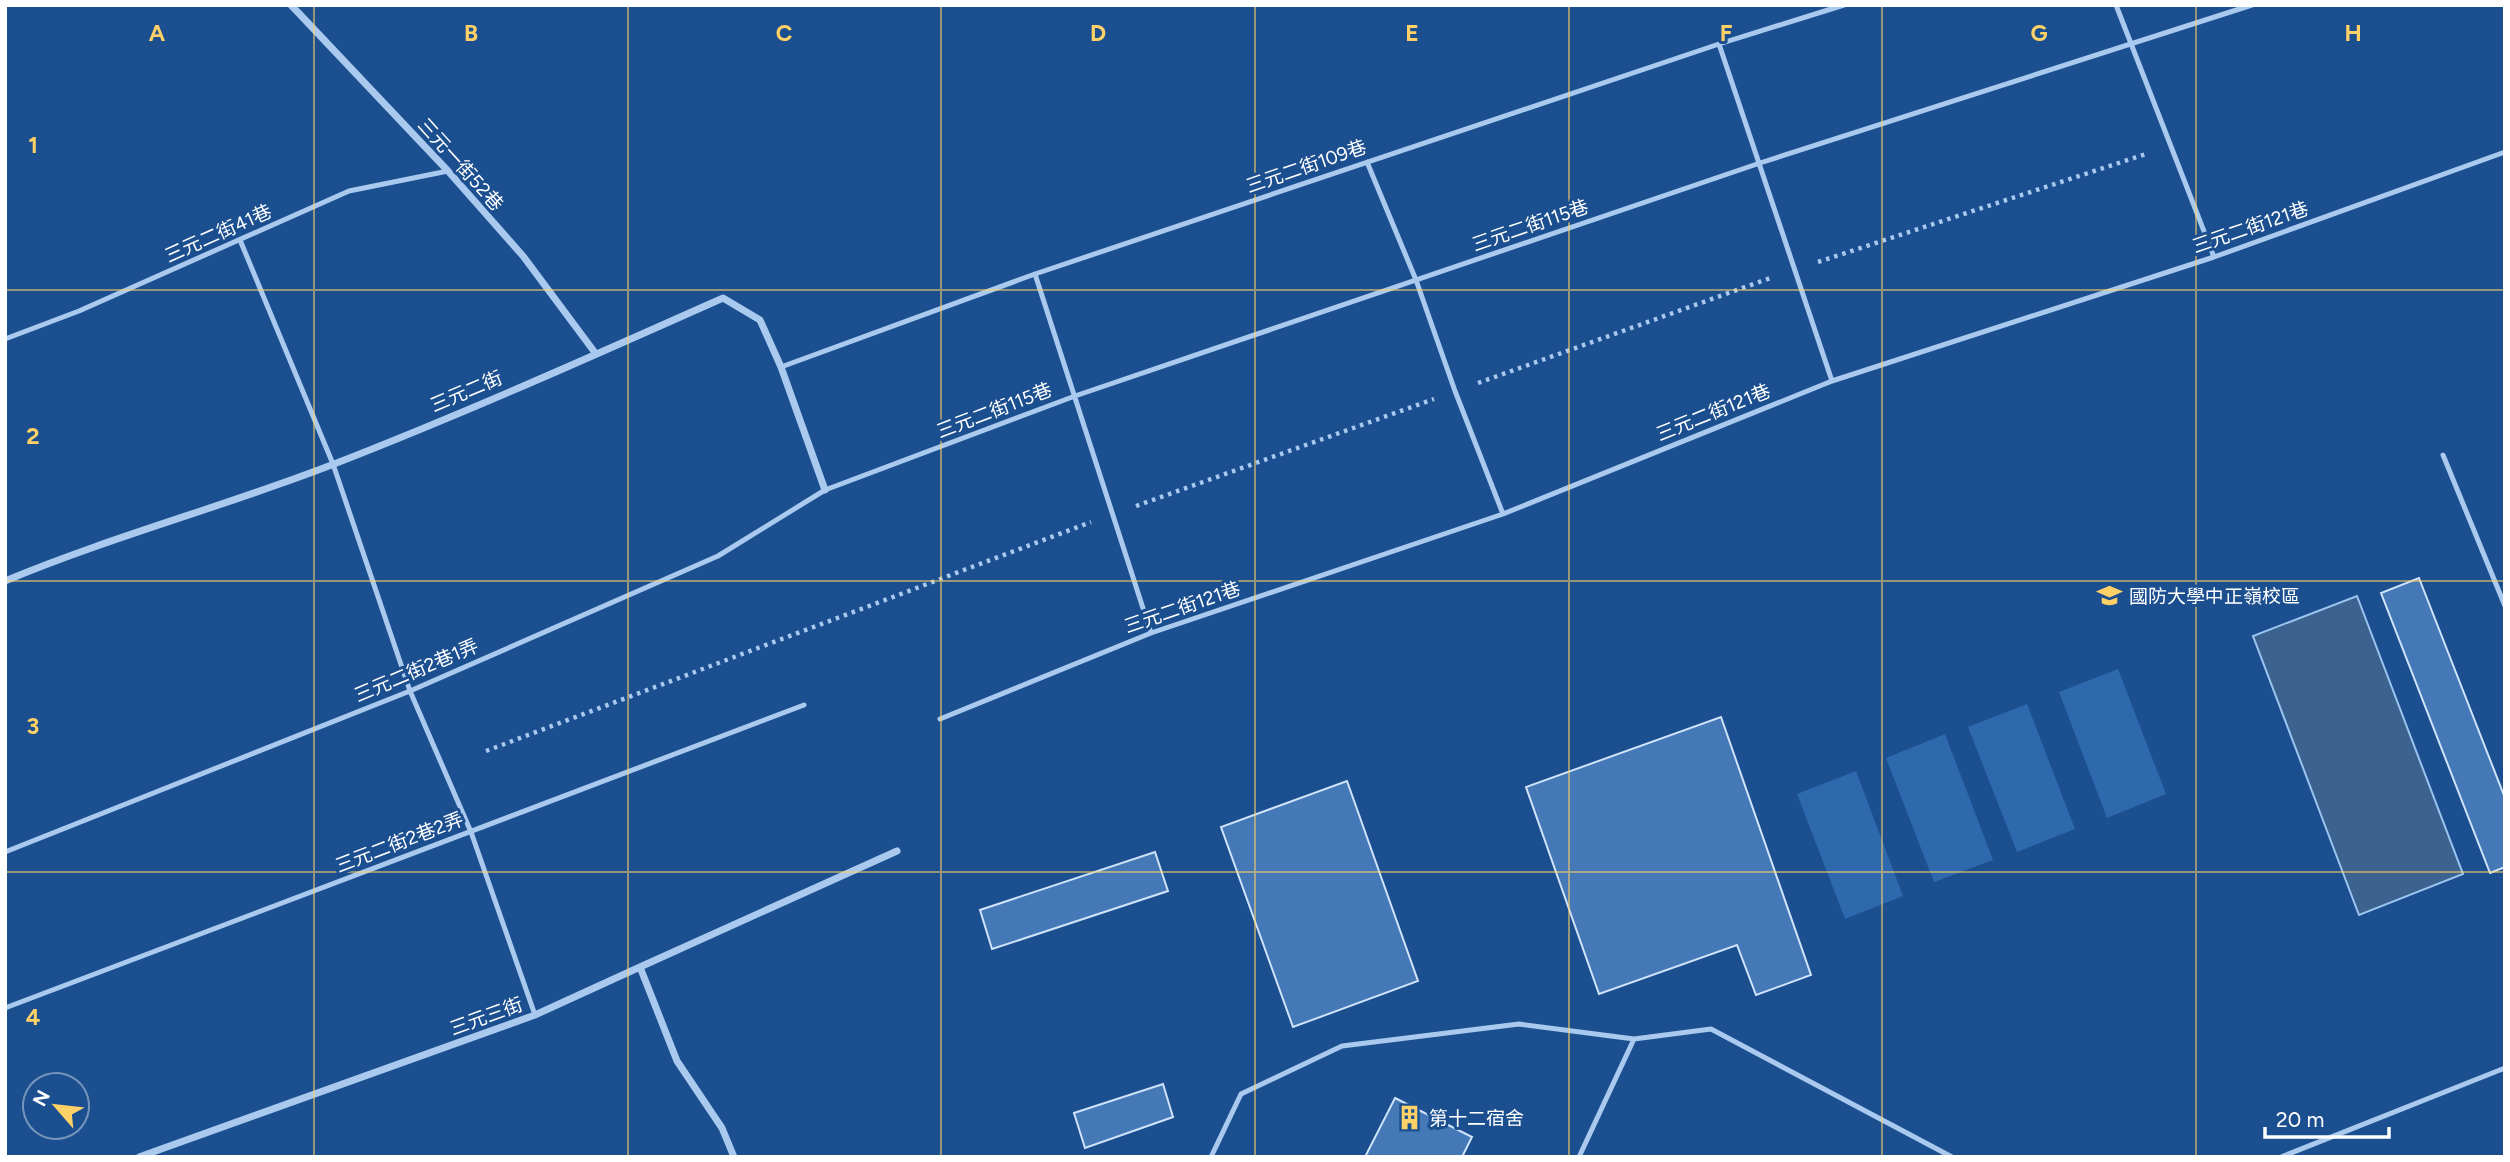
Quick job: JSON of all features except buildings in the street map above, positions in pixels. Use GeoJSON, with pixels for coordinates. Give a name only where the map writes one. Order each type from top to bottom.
{"type":"FeatureCollection","features":[{"type":"Feature","properties":{"kind":"street","name":"三元一街52巷"},"geometry":{"type":"LineString","coordinates":[[291,5],[448,171],[523,256],[596,354]]}},
{"type":"Feature","properties":{"kind":"street","name":"三元二街"},"geometry":{"type":"LineString","coordinates":[[5,581],[55,560],[333,464],[723,298],[760,320],[781,367],[825,490]]}},
{"type":"Feature","properties":{"kind":"street","name":"三元三街"},"geometry":{"type":"LineString","coordinates":[[139,1157],[535,1015],[897,851]]}},
{"type":"Feature","properties":{"kind":"street"},"geometry":{"type":"LineString","coordinates":[[640,967],[677,1062],[722,1128],[734,1157]]}},
{"type":"Feature","properties":{"kind":"lane","name":"三元二街109巷"},"geometry":{"type":"LineString","coordinates":[[781,367],[1035,274],[1719,44],[1844,5]]}},
{"type":"Feature","properties":{"kind":"lane"},"geometry":{"type":"LineString","coordinates":[[2116,5],[2214,257]]}},
{"type":"Feature","properties":{"kind":"lane","name":"三元二街115巷"},"geometry":{"type":"LineString","coordinates":[[825,490],[1075,396],[1760,163],[2252,5]]}},
{"type":"Feature","properties":{"kind":"lane"},"geometry":{"type":"LineString","coordinates":[[1719,44],[1832,381]]}},
{"type":"Feature","properties":{"kind":"lane","name":"三元二街121巷"},"geometry":{"type":"LineString","coordinates":[[940,719],[1151,634],[1503,514],[1832,381],[2214,257],[2505,152]]}},
{"type":"Feature","properties":{"kind":"lane"},"geometry":{"type":"LineString","coordinates":[[1367,162],[1416,280],[1455,391],[1503,514]]}},
{"type":"Feature","properties":{"kind":"lane","name":"三元二街41巷"},"geometry":{"type":"LineString","coordinates":[[5,339],[79,311],[349,191],[448,171]]}},
{"type":"Feature","properties":{"kind":"lane"},"geometry":{"type":"LineString","coordinates":[[240,240],[333,464],[410,691],[471,832],[535,1015]]}},
{"type":"Feature","properties":{"kind":"lane"},"geometry":{"type":"LineString","coordinates":[[1035,274],[1151,634]]}},
{"type":"Feature","properties":{"kind":"lane"},"geometry":{"type":"LineString","coordinates":[[2442,455],[2505,606]]}},
{"type":"Feature","properties":{"kind":"lane","name":"三元二街2巷1弄"},"geometry":{"type":"LineString","coordinates":[[5,852],[410,691],[718,556],[825,490]]}},
{"type":"Feature","properties":{"kind":"lane","name":"三元二街2巷2弄"},"geometry":{"type":"LineString","coordinates":[[5,1009],[804,705]]}},
{"type":"Feature","properties":{"kind":"lane"},"geometry":{"type":"LineString","coordinates":[[1211,1157],[1241,1094],[1342,1046],[1519,1024],[1634,1039],[1711,1029],[1952,1157]]}},
{"type":"Feature","properties":{"kind":"lane"},"geometry":{"type":"LineString","coordinates":[[1579,1157],[1634,1039]]}},
{"type":"Feature","properties":{"kind":"lane"},"geometry":{"type":"LineString","coordinates":[[2281,1157],[2505,1068]]}},
{"type":"Feature","properties":{"kind":"path"},"geometry":{"type":"LineString","coordinates":[[486,751],[1112,514],[1796,270],[2171,146]]}},
{"type":"Feature","properties":{"kind":"shaded area"},"geometry":{"type":"Polygon","coordinates":[[[2357,596],[2463,874],[2359,915],[2253,636],[2357,596]]]}},
{"type":"Feature","properties":{"kind":"shaded area"},"geometry":{"type":"Polygon","coordinates":[[[2118,669],[2166,794],[2107,818],[2059,692],[2118,669]]]}},
{"type":"Feature","properties":{"kind":"shaded area"},"geometry":{"type":"Polygon","coordinates":[[[2027,704],[2075,829],[2017,852],[1968,727],[2027,704]]]}},
{"type":"Feature","properties":{"kind":"shaded area"},"geometry":{"type":"Polygon","coordinates":[[[1945,734],[1993,860],[1934,882],[1886,758],[1945,734]]]}},
{"type":"Feature","properties":{"kind":"shaded area"},"geometry":{"type":"Polygon","coordinates":[[[1856,771],[1903,896],[1845,919],[1797,794],[1856,771]]]}},
{"type":"Feature","properties":{"kind":"place","name":"國防大學中正嶺校區"},"geometry":{"type":"Point","coordinates":[2109,596]}},
{"type":"Feature","properties":{"kind":"place","name":"第十二宿舍"},"geometry":{"type":"Point","coordinates":[1409,1118]}}]}
